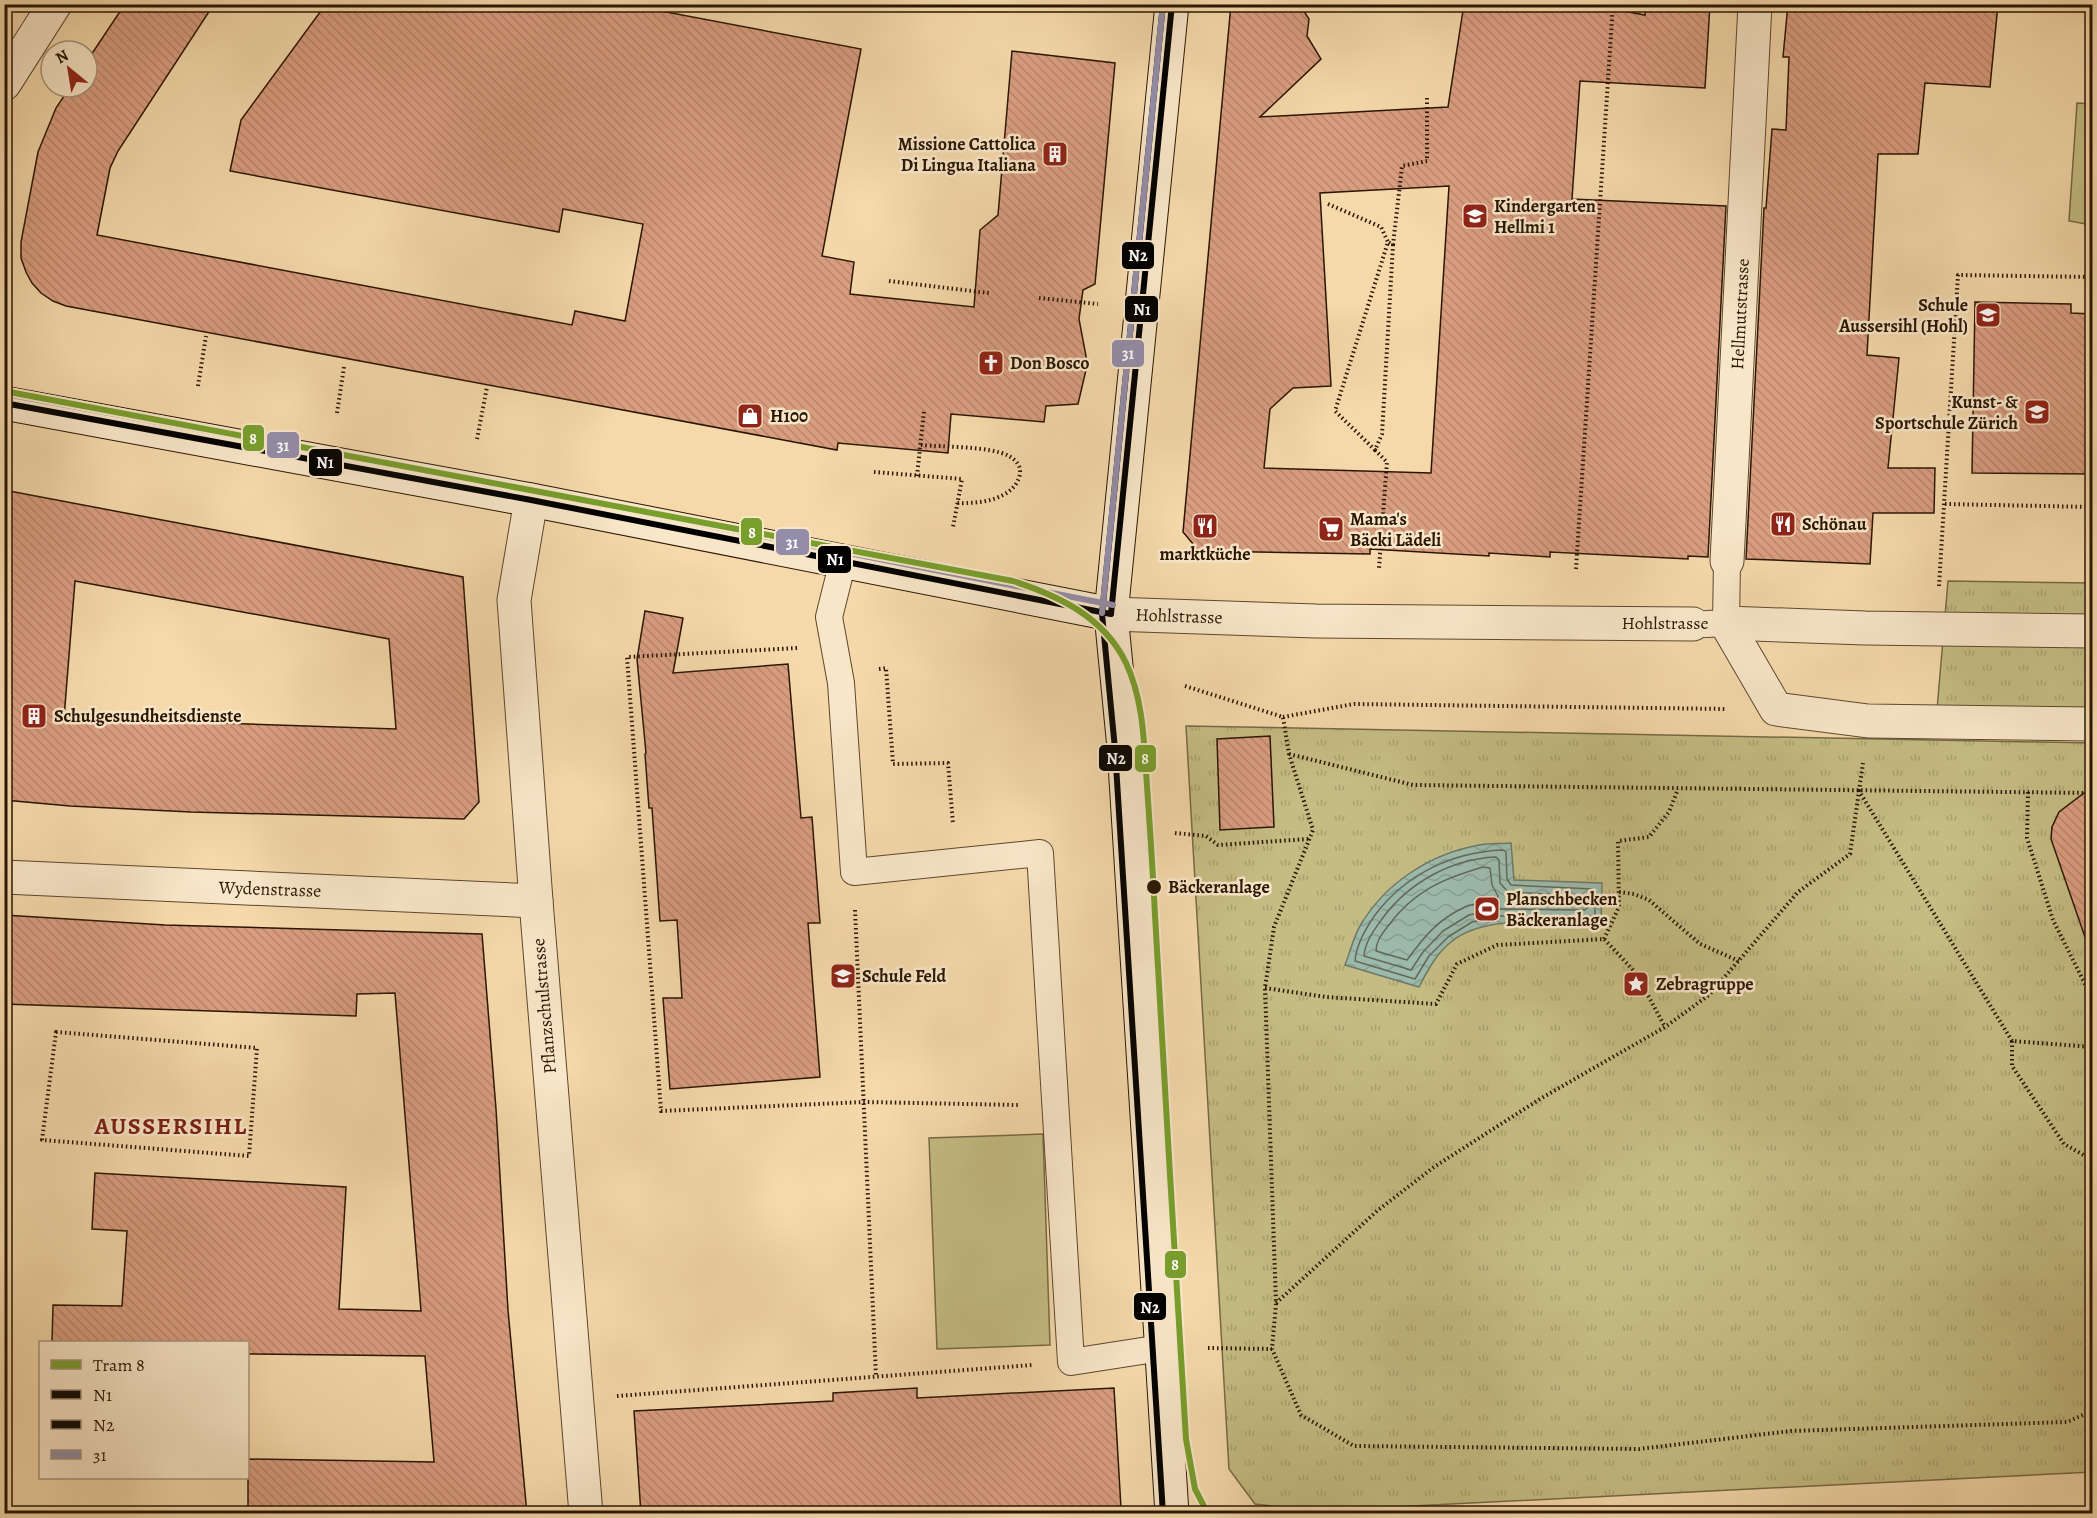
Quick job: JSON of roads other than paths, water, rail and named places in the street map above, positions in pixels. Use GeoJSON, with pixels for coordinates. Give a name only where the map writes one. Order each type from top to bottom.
{"type":"FeatureCollection","features":[{"type":"Feature","properties":{"kind":"street"},"geometry":{"type":"LineString","coordinates":[[4,84],[55,4]]}},
{"type":"Feature","properties":{"kind":"street"},"geometry":{"type":"LineString","coordinates":[[1172,4],[1111,614],[1124,748],[1172,1514]]}},
{"type":"Feature","properties":{"kind":"street","name":"Hellmutstrasse"},"geometry":{"type":"LineString","coordinates":[[1727,561],[1755,4]]}},
{"type":"Feature","properties":{"kind":"street","name":"Hohlstrasse"},"geometry":{"type":"LineString","coordinates":[[4,403],[531,500],[1111,614],[1316,621],[1693,624]]}},
{"type":"Feature","properties":{"kind":"street","name":"Pflanzschulstrasse"},"geometry":{"type":"LineString","coordinates":[[531,500],[514,600],[586,1514]]}},
{"type":"Feature","properties":{"kind":"street","name":"Hohlstrasse"},"geometry":{"type":"LineString","coordinates":[[1726,623],[1865,628],[2092,631]]}},
{"type":"Feature","properties":{"kind":"street","name":"Hohlstrasse"},"geometry":{"type":"LineString","coordinates":[[1726,623],[1776,709],[1868,721],[2092,724]]}},
{"type":"Feature","properties":{"kind":"street","name":"Wydenstrasse"},"geometry":{"type":"LineString","coordinates":[[4,877],[536,901]]}},
{"type":"Feature","properties":{"kind":"lane"},"geometry":{"type":"LineString","coordinates":[[843,561],[828,617],[839,674],[854,872],[1040,853],[1071,1362],[1161,1348]]}},
{"type":"Feature","properties":{"kind":"lane","name":"Hellmutstrasse"},"geometry":{"type":"LineString","coordinates":[[1726,623],[1727,561]]}},
{"type":"Feature","properties":{"kind":"lane","name":"Hohlstrasse"},"geometry":{"type":"LineString","coordinates":[[1693,624],[1726,623]]}},
{"type":"Feature","properties":{"kind":"water","name":"Planschbecken Bäckeranlage"},"geometry":{"type":"Polygon","coordinates":[[[1511,843],[1514,880],[1602,883],[1601,923],[1544,921],[1502,923],[1482,927],[1465,933],[1451,942],[1429,968],[1419,987],[1345,965],[1358,931],[1370,911],[1382,896],[1410,873],[1443,855],[1461,849],[1483,844],[1511,843]]]}},
{"type":"Feature","properties":{"kind":"tram line","name":"8"},"geometry":{"type":"LineString","coordinates":[[4,391],[1013,581],[1063,601],[1079,610],[1106,633],[1126,663],[1136,692],[1142,723],[1186,1439],[1195,1489],[1208,1514]]}},
{"type":"Feature","properties":{"kind":"place","name":"Missione Cattolica Di Lingua Italiana"},"geometry":{"type":"Point","coordinates":[1055,154]}},
{"type":"Feature","properties":{"kind":"place","name":"Kindergarten Hellmi 1"},"geometry":{"type":"Point","coordinates":[1475,216]}},
{"type":"Feature","properties":{"kind":"place","name":"Schule Aussersihl (Hohl)"},"geometry":{"type":"Point","coordinates":[1988,315]}},
{"type":"Feature","properties":{"kind":"place","name":"Don Bosco"},"geometry":{"type":"Point","coordinates":[991,363]}},
{"type":"Feature","properties":{"kind":"place","name":"Kunst- & Sportschule Zürich"},"geometry":{"type":"Point","coordinates":[2037,412]}},
{"type":"Feature","properties":{"kind":"place","name":"H100"},"geometry":{"type":"Point","coordinates":[750,416]}},
{"type":"Feature","properties":{"kind":"place","name":"Schönau"},"geometry":{"type":"Point","coordinates":[1783,524]}},
{"type":"Feature","properties":{"kind":"place","name":"marktküche"},"geometry":{"type":"Point","coordinates":[1205,526]}},
{"type":"Feature","properties":{"kind":"place","name":"Mama's Bäcki Lädeli"},"geometry":{"type":"Point","coordinates":[1331,529]}},
{"type":"Feature","properties":{"kind":"place","name":"Schulgesundheitsdienste"},"geometry":{"type":"Point","coordinates":[34,716]}},
{"type":"Feature","properties":{"kind":"place","name":"Bäckeranlage"},"geometry":{"type":"Point","coordinates":[1154,887]}},
{"type":"Feature","properties":{"kind":"place","name":"Planschbecken Bäckeranlage"},"geometry":{"type":"Point","coordinates":[1487,909]}},
{"type":"Feature","properties":{"kind":"place","name":"Schule Feld"},"geometry":{"type":"Point","coordinates":[843,976]}},
{"type":"Feature","properties":{"kind":"place","name":"Zebragruppe"},"geometry":{"type":"Point","coordinates":[1636,984]}},
{"type":"Feature","properties":{"kind":"district","name":"AUSSERSIHL"},"geometry":{"type":"Point","coordinates":[171,1126]}}]}
